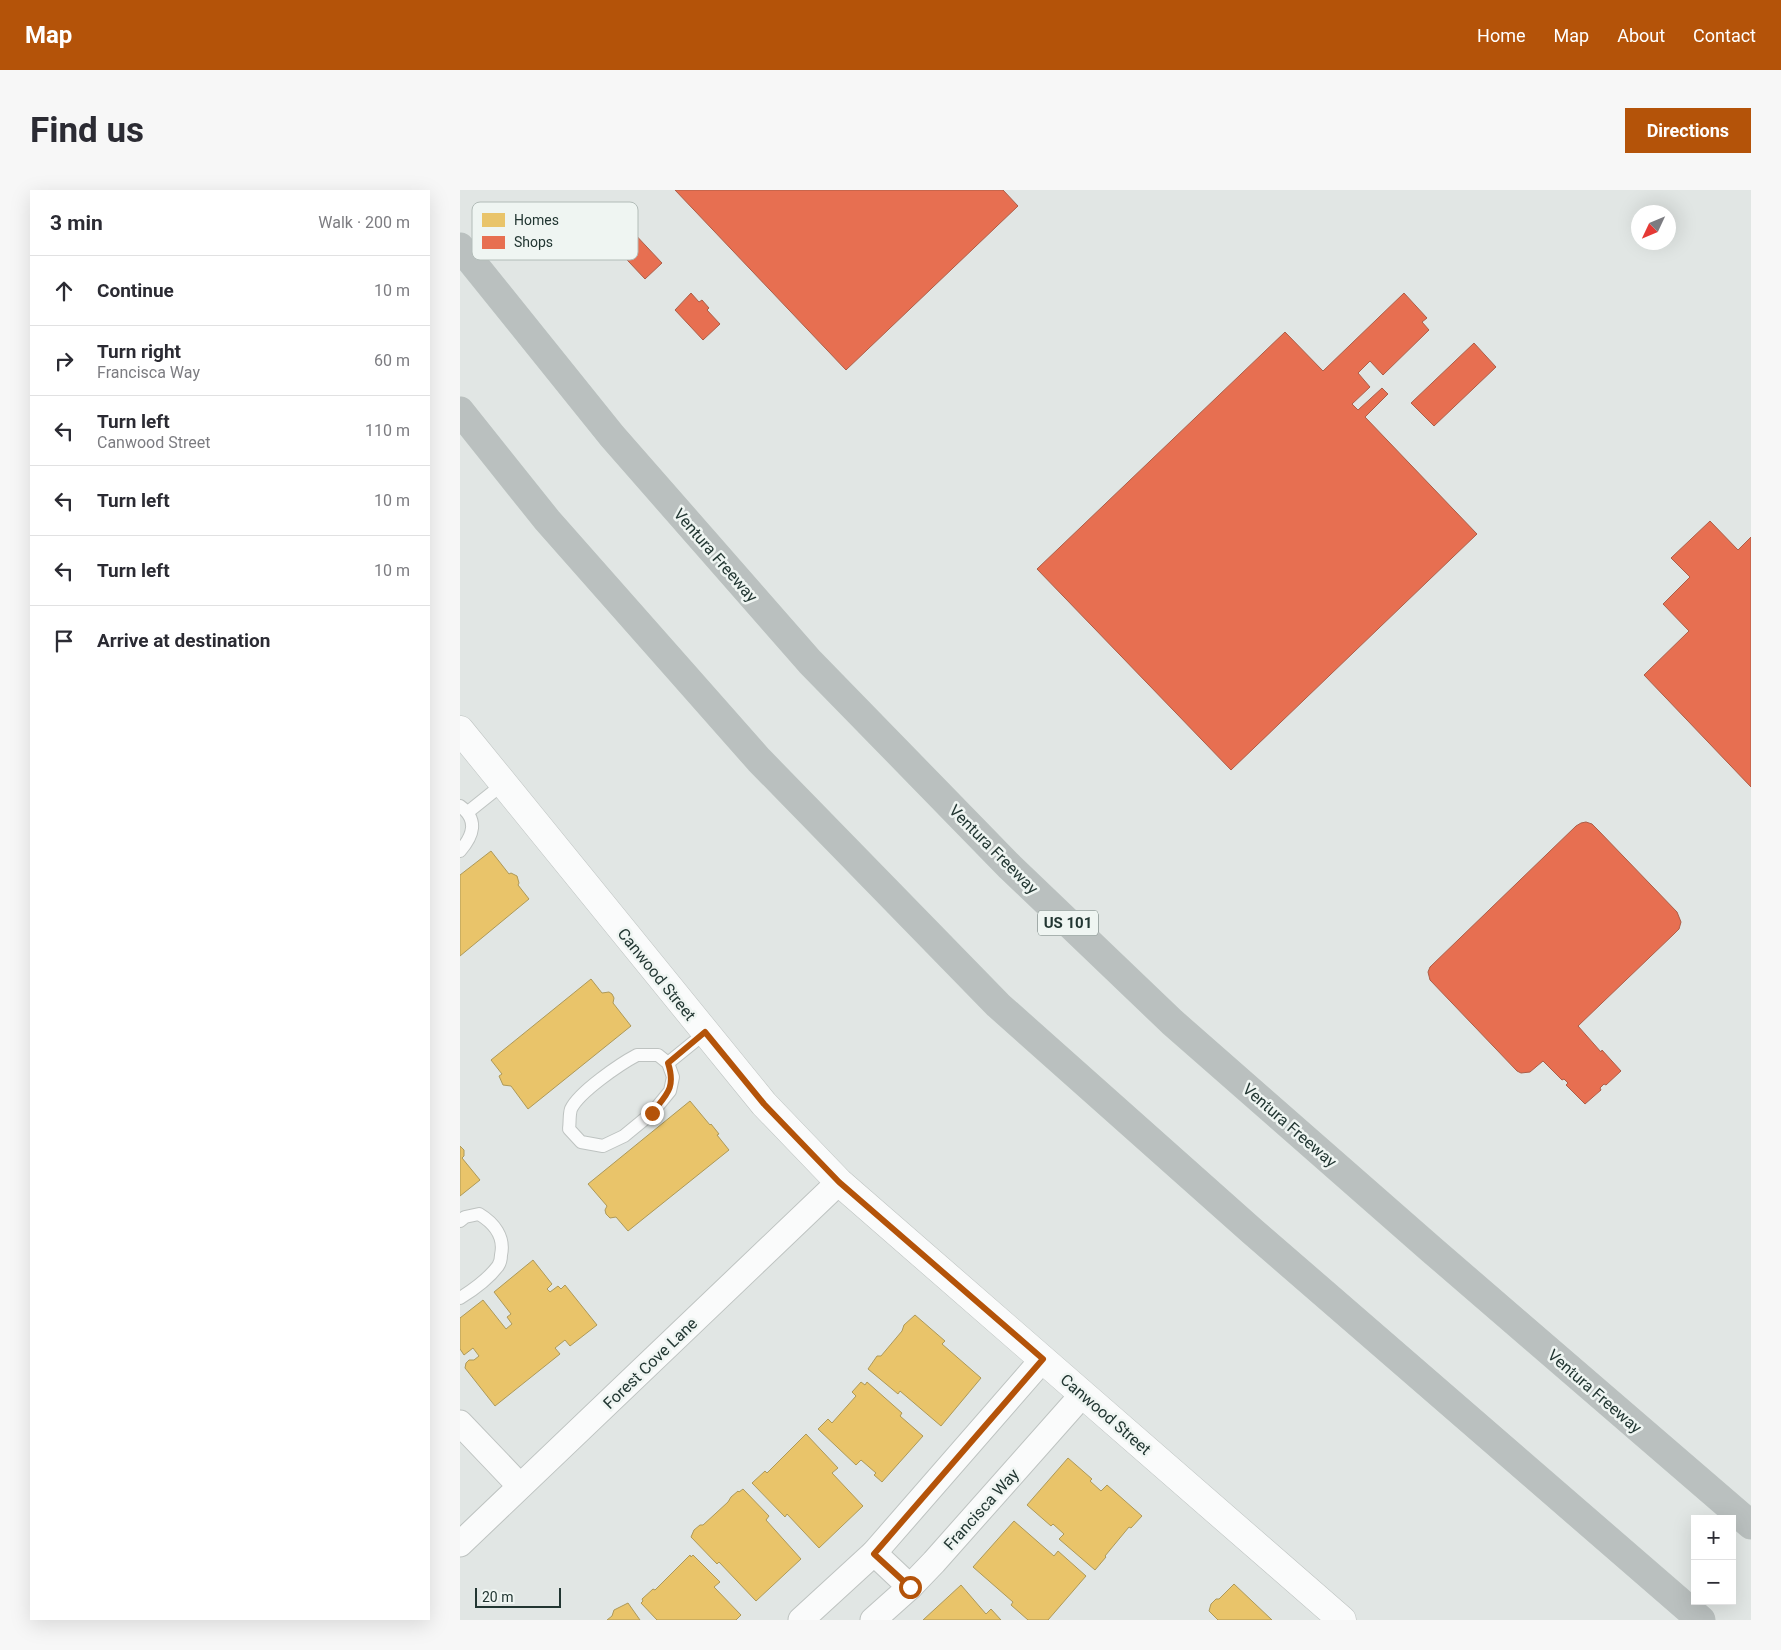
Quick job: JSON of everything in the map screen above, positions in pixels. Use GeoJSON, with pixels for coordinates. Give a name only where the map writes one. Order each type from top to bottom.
{"type":"FeatureCollection","features":[{"type":"Feature","properties":{"kind":"highway","name":"Ventura Freeway"},"geometry":{"type":"LineString","coordinates":[[460,246],[612,436],[810,662],[1010,868],[1172,1022],[1439,1256],[1751,1525]]}},
{"type":"Feature","properties":{"kind":"highway"},"geometry":{"type":"LineString","coordinates":[[460,411],[547,520],[759,760],[998,1005],[1252,1231],[1701,1620]]}},
{"type":"Feature","properties":{"kind":"street","name":"Canwood Street"},"geometry":{"type":"LineString","coordinates":[[460,730],[764,1104],[839,1182],[1342,1620]]}},
{"type":"Feature","properties":{"kind":"street","name":"Forest Cove Lane"},"geometry":{"type":"LineString","coordinates":[[460,1544],[839,1182]]}},
{"type":"Feature","properties":{"kind":"street"},"geometry":{"type":"LineString","coordinates":[[801,1620],[874,1554],[1043,1359]]}},
{"type":"Feature","properties":{"kind":"street","name":"Francisca Way"},"geometry":{"type":"LineString","coordinates":[[873,1620],[910,1587],[1083,1394]]}},
{"type":"Feature","properties":{"kind":"street"},"geometry":{"type":"LineString","coordinates":[[460,1423],[520,1486]]}},
{"type":"Feature","properties":{"kind":"street"},"geometry":{"type":"LineString","coordinates":[[874,1554],[910,1587]]}},
{"type":"Feature","properties":{"kind":"lane"},"geometry":{"type":"LineString","coordinates":[[460,851],[469,840],[472,826],[464,809],[503,784]]}},
{"type":"Feature","properties":{"kind":"lane"},"geometry":{"type":"LineString","coordinates":[[668,1063],[705,1032]]}},
{"type":"Feature","properties":{"kind":"lane"},"geometry":{"type":"LineString","coordinates":[[637,1054],[658,1055],[668,1063],[673,1076],[670,1091],[652,1113],[624,1136],[604,1146],[581,1142],[569,1129],[571,1109],[586,1092],[618,1065],[637,1054]]}},
{"type":"Feature","properties":{"kind":"lane"},"geometry":{"type":"LineString","coordinates":[[460,1221],[465,1217],[479,1214],[488,1219],[498,1231],[503,1248],[499,1264],[473,1289],[460,1298]]}},
{"type":"Feature","properties":{"kind":"building: Homes"},"geometry":{"type":"Polygon","coordinates":[[[491,851],[509,874],[517,876],[518,885],[529,899],[460,956],[460,875],[491,851]]]}},
{"type":"Feature","properties":{"kind":"building: Homes"},"geometry":{"type":"Polygon","coordinates":[[[591,979],[602,993],[609,992],[612,994],[614,998],[613,1003],[631,1026],[528,1109],[511,1086],[503,1085],[499,1076],[502,1074],[491,1060],[591,979]]]}},
{"type":"Feature","properties":{"kind":"building: Homes"},"geometry":{"type":"Polygon","coordinates":[[[690,1101],[719,1134],[717,1135],[729,1150],[628,1231],[616,1217],[610,1218],[606,1214],[607,1206],[588,1184],[690,1101]]]}},
{"type":"Feature","properties":{"kind":"building: Homes"},"geometry":{"type":"Polygon","coordinates":[[[460,1146],[464,1150],[462,1158],[480,1180],[460,1196],[460,1146]]]}},
{"type":"Feature","properties":{"kind":"building: Homes"},"geometry":{"type":"Polygon","coordinates":[[[533,1260],[552,1284],[547,1289],[550,1292],[558,1286],[561,1289],[565,1285],[597,1325],[570,1346],[565,1340],[555,1348],[560,1354],[495,1406],[465,1368],[469,1360],[474,1360],[479,1356],[473,1348],[464,1355],[460,1349],[460,1318],[483,1300],[506,1329],[512,1324],[507,1317],[511,1314],[494,1292],[533,1260]]]}},
{"type":"Feature","properties":{"kind":"building: Homes"},"geometry":{"type":"Polygon","coordinates":[[[915,1315],[945,1341],[942,1344],[981,1378],[941,1426],[900,1391],[898,1394],[868,1369],[877,1356],[881,1356],[902,1331],[904,1325],[915,1315]]]}},
{"type":"Feature","properties":{"kind":"building: Homes"},"geometry":{"type":"Polygon","coordinates":[[[861,1382],[865,1385],[867,1382],[902,1413],[900,1416],[923,1436],[882,1482],[874,1475],[876,1473],[861,1460],[856,1465],[818,1429],[828,1419],[832,1423],[856,1396],[852,1392],[861,1382]]]}},
{"type":"Feature","properties":{"kind":"building: Homes"},"geometry":{"type":"Polygon","coordinates":[[[806,1434],[838,1468],[832,1473],[863,1506],[819,1548],[787,1514],[785,1517],[752,1483],[765,1471],[767,1473],[806,1434]]]}},
{"type":"Feature","properties":{"kind":"building: Homes"},"geometry":{"type":"Polygon","coordinates":[[[1068,1458],[1092,1479],[1090,1481],[1101,1491],[1107,1485],[1142,1516],[1131,1528],[1129,1527],[1095,1570],[1059,1539],[1064,1534],[1053,1524],[1051,1526],[1027,1505],[1068,1458]]]}},
{"type":"Feature","properties":{"kind":"building: Homes"},"geometry":{"type":"Polygon","coordinates":[[[743,1489],[769,1516],[766,1520],[801,1559],[756,1601],[719,1562],[717,1564],[691,1537],[694,1530],[703,1525],[731,1497],[743,1489]]]}},
{"type":"Feature","properties":{"kind":"building: Homes"},"geometry":{"type":"Polygon","coordinates":[[[1014,1521],[1054,1556],[1058,1551],[1086,1576],[1048,1620],[1028,1620],[1011,1605],[1013,1602],[973,1567],[1014,1521]]]}},
{"type":"Feature","properties":{"kind":"building: Homes"},"geometry":{"type":"Polygon","coordinates":[[[690,1555],[691,1557],[693,1555],[720,1582],[714,1587],[741,1615],[736,1620],[657,1620],[641,1603],[642,1599],[653,1589],[655,1590],[690,1555]]]}},
{"type":"Feature","properties":{"kind":"building: Homes"},"geometry":{"type":"Polygon","coordinates":[[[1234,1584],[1272,1620],[1218,1620],[1209,1611],[1211,1604],[1234,1584]]]}},
{"type":"Feature","properties":{"kind":"building: Homes"},"geometry":{"type":"Polygon","coordinates":[[[961,1585],[986,1614],[991,1609],[1001,1620],[923,1620],[961,1585]]]}},
{"type":"Feature","properties":{"kind":"building: Homes"},"geometry":{"type":"Polygon","coordinates":[[[628,1603],[640,1620],[607,1620],[612,1616],[614,1610],[628,1603]]]}},
{"type":"Feature","properties":{"kind":"building: Shops"},"geometry":{"type":"Polygon","coordinates":[[[675,190],[1003,190],[1018,206],[846,370],[675,190]]]}},
{"type":"Feature","properties":{"kind":"building: Shops"},"geometry":{"type":"Polygon","coordinates":[[[638,237],[662,263],[645,279],[627,260],[638,260],[638,237]]]}},
{"type":"Feature","properties":{"kind":"building: Shops"},"geometry":{"type":"Polygon","coordinates":[[[691,293],[699,302],[702,300],[709,308],[707,310],[720,324],[703,340],[675,310],[691,293]]]}},
{"type":"Feature","properties":{"kind":"building: Shops"},"geometry":{"type":"Polygon","coordinates":[[[1404,293],[1427,318],[1422,322],[1429,330],[1383,375],[1370,361],[1358,373],[1370,387],[1352,404],[1358,410],[1382,388],[1388,394],[1365,417],[1477,534],[1231,770],[1037,569],[1285,332],[1323,371],[1404,293]]]}},
{"type":"Feature","properties":{"kind":"building: Shops"},"geometry":{"type":"Polygon","coordinates":[[[1474,343],[1496,367],[1434,426],[1411,403],[1474,343]]]}},
{"type":"Feature","properties":{"kind":"building: Shops"},"geometry":{"type":"Polygon","coordinates":[[[1710,521],[1738,550],[1751,537],[1751,787],[1644,675],[1689,631],[1663,604],[1690,577],[1671,558],[1710,521]]]}},
{"type":"Feature","properties":{"kind":"building: Shops"},"geometry":{"type":"Polygon","coordinates":[[[1586,822],[1592,824],[1677,912],[1681,922],[1679,929],[1578,1026],[1621,1071],[1606,1085],[1604,1084],[1600,1088],[1601,1090],[1585,1104],[1566,1085],[1568,1083],[1564,1079],[1562,1080],[1543,1061],[1530,1072],[1521,1073],[1517,1071],[1430,980],[1428,972],[1430,967],[1576,826],[1586,822]]]}},
{"type":"Feature","properties":{"kind":"route"},"geometry":{"type":"LineString","coordinates":[[652,1113],[670,1091],[673,1076],[668,1063],[705,1032],[764,1104],[839,1182],[1043,1359],[874,1554],[910,1587]]}}]}
